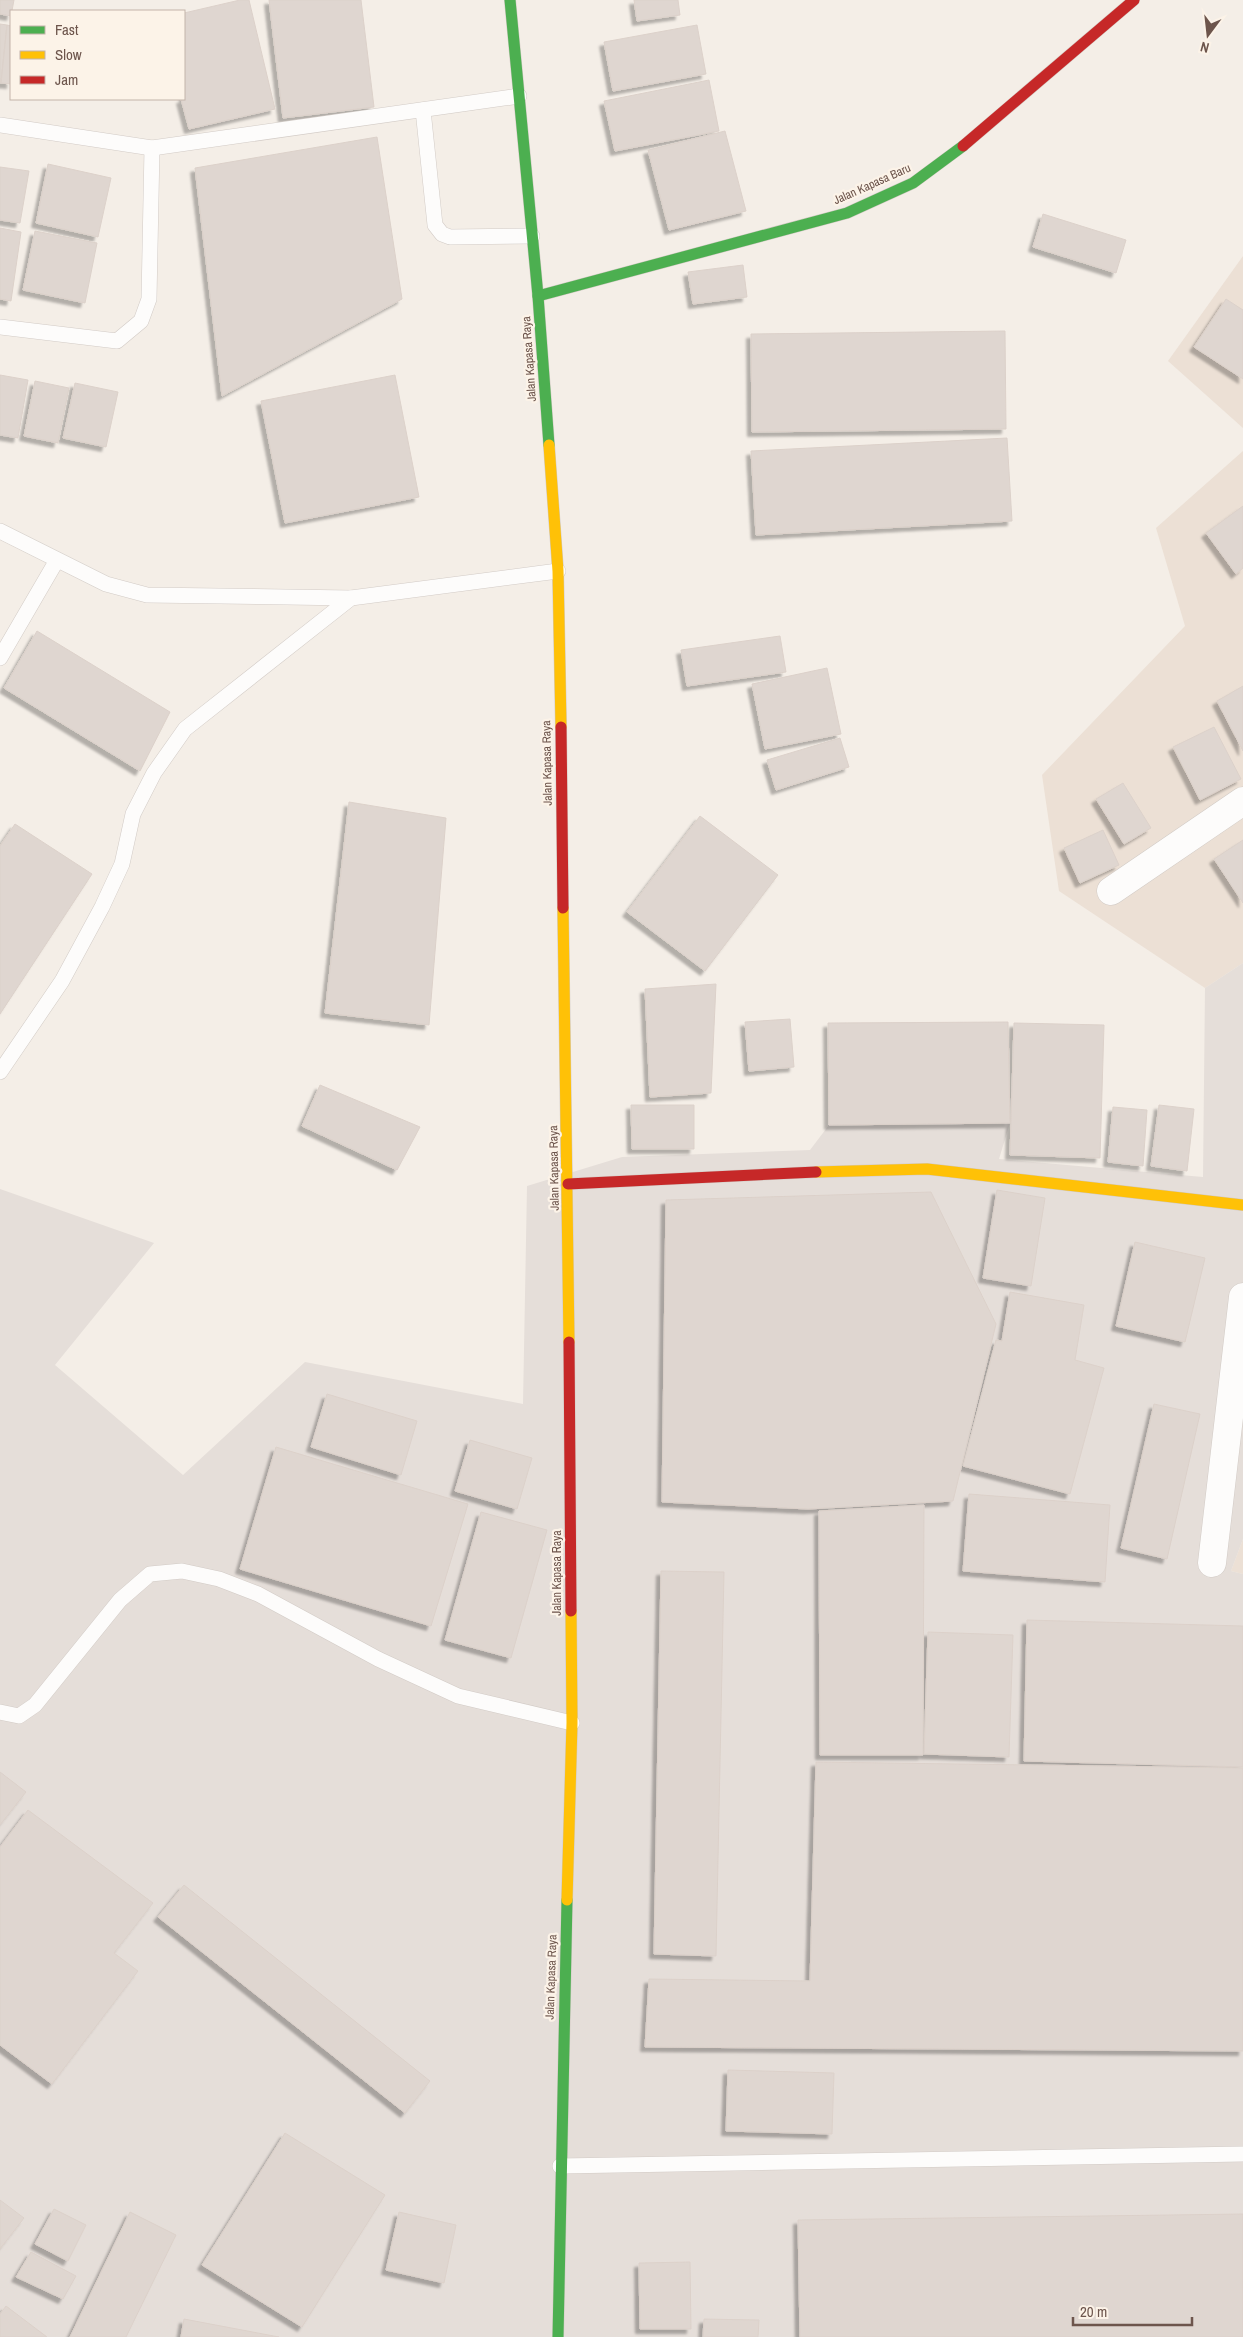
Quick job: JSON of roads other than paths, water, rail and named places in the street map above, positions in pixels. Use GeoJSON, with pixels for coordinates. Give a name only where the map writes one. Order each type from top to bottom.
{"type":"FeatureCollection","features":[{"type":"Feature","properties":{"kind":"main road","name":"Jalan Kapasa Raya"},"geometry":{"type":"LineString","coordinates":[[510,0],[538,296],[558,570],[568,1184],[572,1723],[560,2166],[558,2337]]}},
{"type":"Feature","properties":{"kind":"main road","name":"Jalan Kapasa Baru"},"geometry":{"type":"LineString","coordinates":[[538,296],[847,213],[913,183],[953,156],[1134,0]]}},
{"type":"Feature","properties":{"kind":"main road"},"geometry":{"type":"LineString","coordinates":[[568,1184],[810,1172],[927,1169],[1243,1205]]}},
{"type":"Feature","properties":{"kind":"street"},"geometry":{"type":"LineString","coordinates":[[1111,891],[1243,801]]}},
{"type":"Feature","properties":{"kind":"street"},"geometry":{"type":"LineString","coordinates":[[1212,1563],[1243,1297]]}},
{"type":"Feature","properties":{"kind":"lane"},"geometry":{"type":"LineString","coordinates":[[0,125],[152,148],[519,96]]}},
{"type":"Feature","properties":{"kind":"lane"},"geometry":{"type":"LineString","coordinates":[[423,110],[434,225],[442,234],[450,237],[532,236]]}},
{"type":"Feature","properties":{"kind":"lane"},"geometry":{"type":"LineString","coordinates":[[0,327],[118,341],[141,321],[148,299],[152,148]]}},
{"type":"Feature","properties":{"kind":"lane"},"geometry":{"type":"LineString","coordinates":[[0,531],[106,584],[147,595],[351,598],[558,570]]}},
{"type":"Feature","properties":{"kind":"lane"},"geometry":{"type":"LineString","coordinates":[[0,658],[57,560]]}},
{"type":"Feature","properties":{"kind":"lane"},"geometry":{"type":"LineString","coordinates":[[0,1072],[62,981],[98,915],[122,864],[133,814],[154,773],[185,729],[351,598]]}},
{"type":"Feature","properties":{"kind":"lane"},"geometry":{"type":"LineString","coordinates":[[0,1712],[19,1716],[35,1705],[120,1600],[150,1574],[182,1570],[218,1579],[258,1594],[378,1659],[458,1696],[572,1723]]}},
{"type":"Feature","properties":{"kind":"lane"},"geometry":{"type":"LineString","coordinates":[[560,2166],[1243,2154]]}}]}
